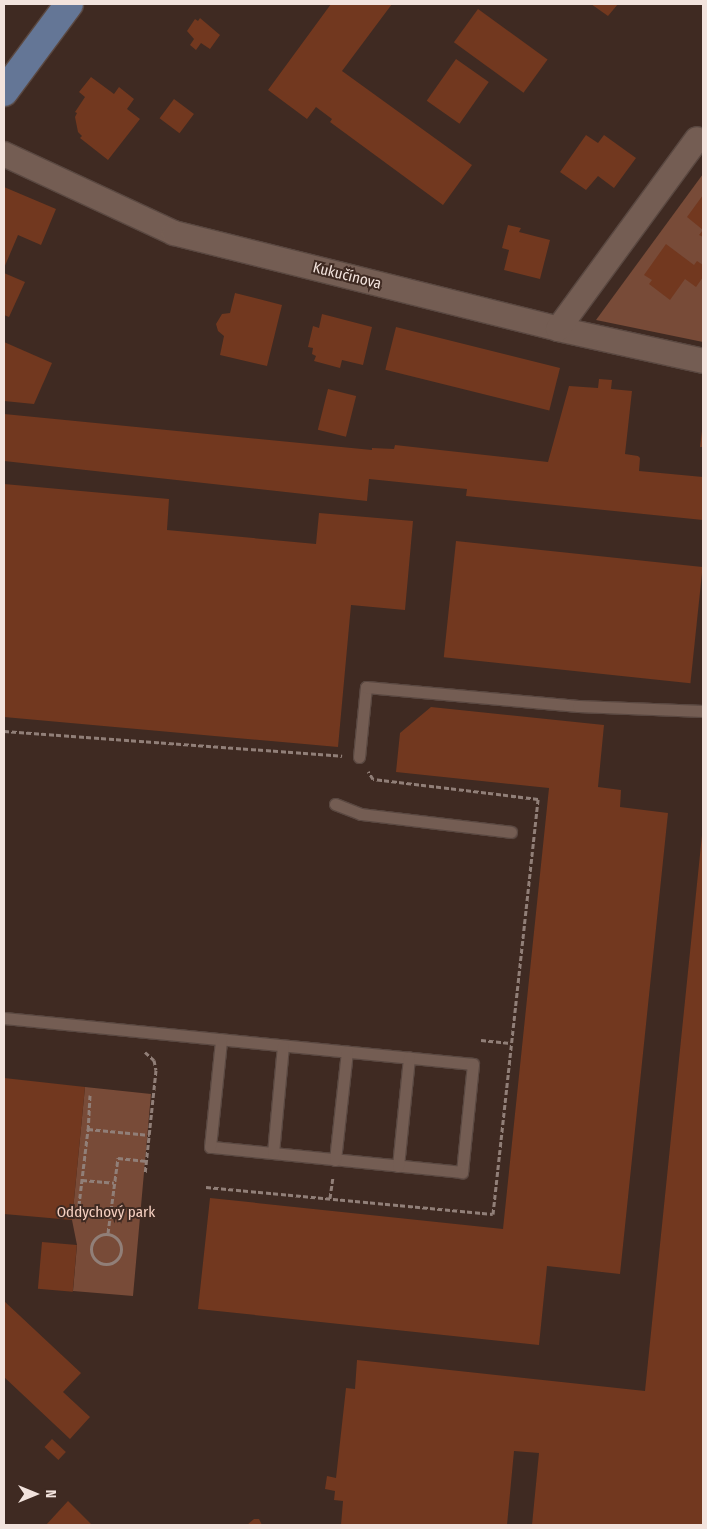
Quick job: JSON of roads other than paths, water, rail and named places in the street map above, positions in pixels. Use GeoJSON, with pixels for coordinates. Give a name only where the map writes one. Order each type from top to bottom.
{"type":"FeatureCollection","features":[{"type":"Feature","properties":{"kind":"main road"},"geometry":{"type":"LineString","coordinates":[[4,92],[69,4]]}},
{"type":"Feature","properties":{"kind":"street"},"geometry":{"type":"LineString","coordinates":[[558,329],[697,139]]}},
{"type":"Feature","properties":{"kind":"street","name":"Kukučínova"},"geometry":{"type":"LineString","coordinates":[[4,154],[174,233],[558,329],[703,361]]}},
{"type":"Feature","properties":{"kind":"lane"},"geometry":{"type":"LineString","coordinates":[[359,757],[366,687],[578,706],[703,711]]}},
{"type":"Feature","properties":{"kind":"lane"},"geometry":{"type":"LineString","coordinates":[[335,804],[361,814],[511,832]]}},
{"type":"Feature","properties":{"kind":"lane"},"geometry":{"type":"LineString","coordinates":[[4,1018],[473,1064],[462,1172],[210,1147],[221,1040]]}},
{"type":"Feature","properties":{"kind":"lane"},"geometry":{"type":"LineString","coordinates":[[273,1153],[283,1046]]}},
{"type":"Feature","properties":{"kind":"lane"},"geometry":{"type":"LineString","coordinates":[[335,1160],[347,1052]]}},
{"type":"Feature","properties":{"kind":"lane"},"geometry":{"type":"LineString","coordinates":[[398,1166],[409,1058]]}},
{"type":"Feature","properties":{"kind":"park label","name":"Oddychový park"},"geometry":{"type":"Point","coordinates":[106,1213]}}]}
